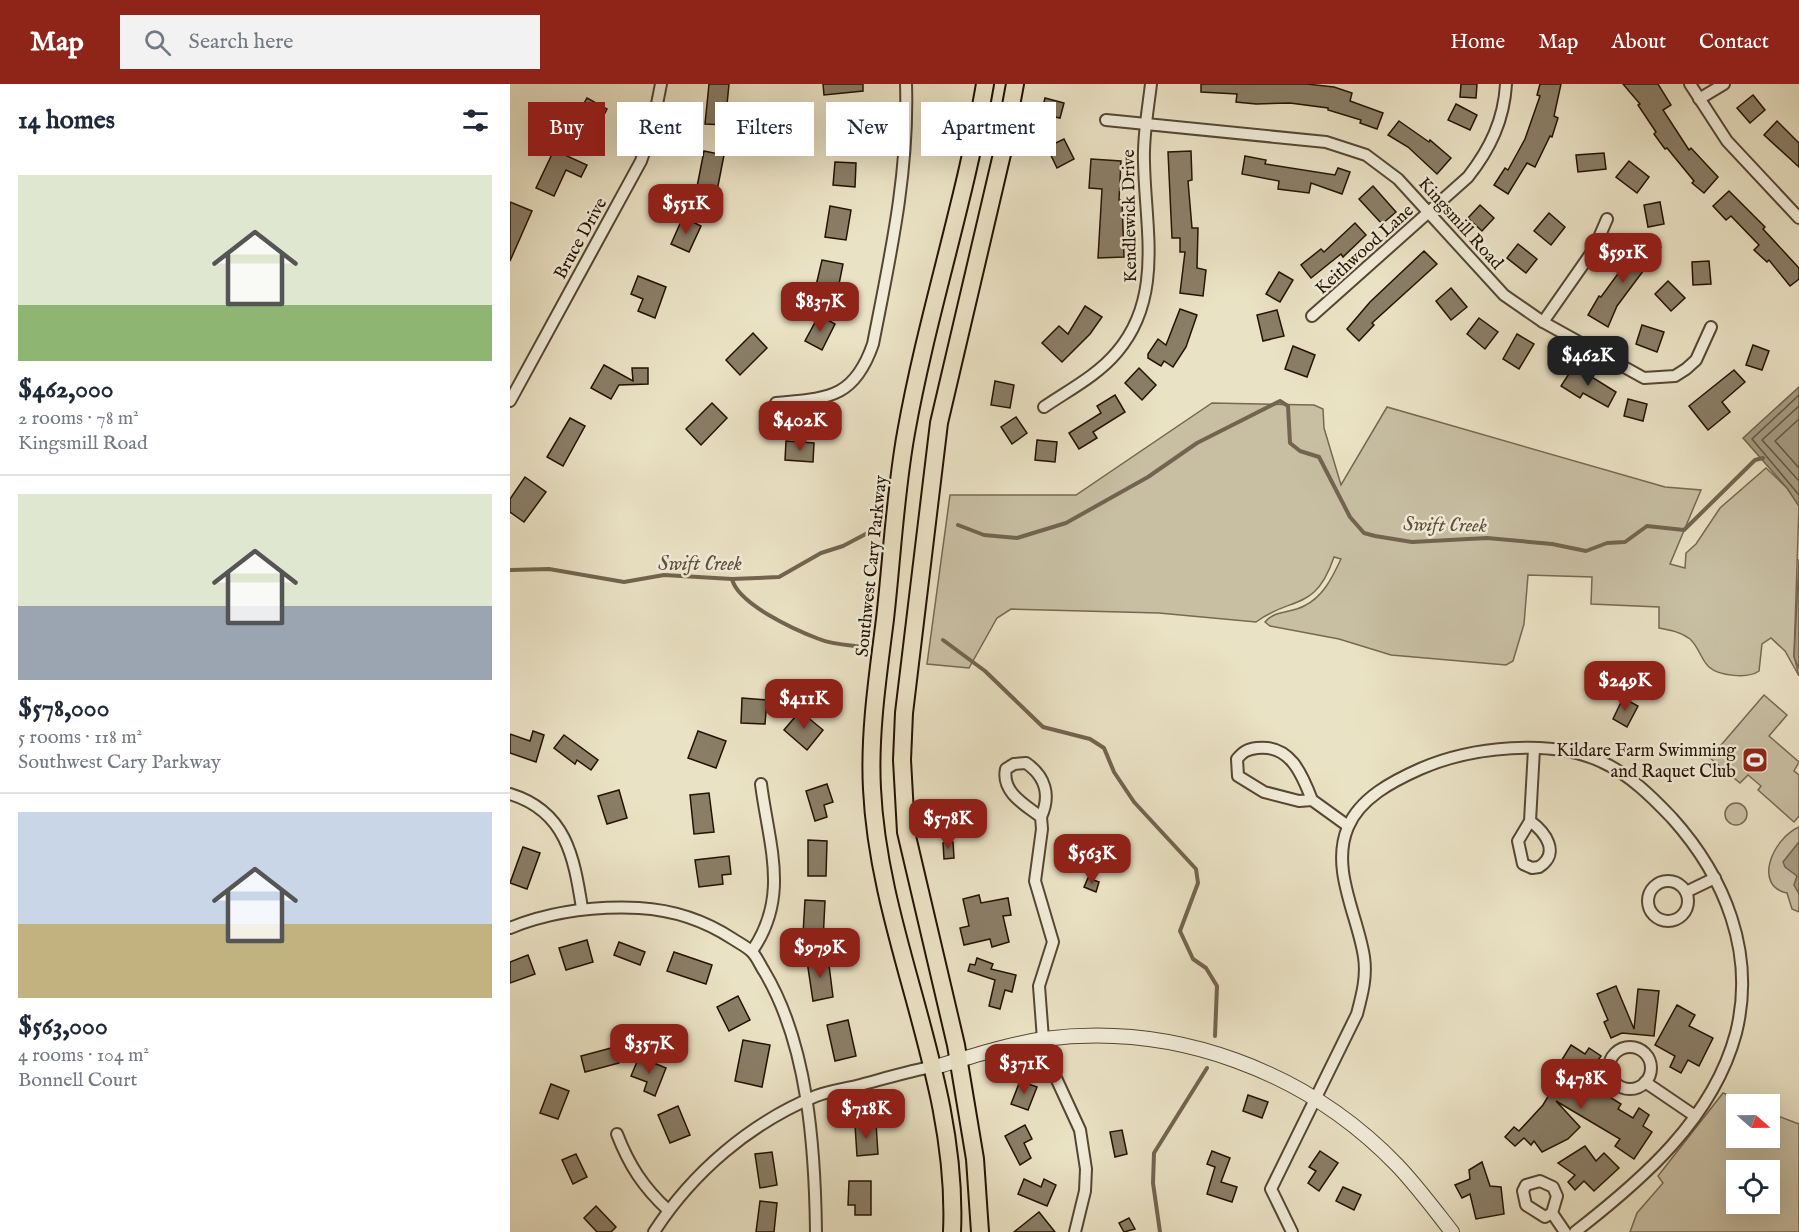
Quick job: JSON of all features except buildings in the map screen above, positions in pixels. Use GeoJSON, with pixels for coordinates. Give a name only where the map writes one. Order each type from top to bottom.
{"type":"FeatureCollection","features":[{"type":"Feature","properties":{"kind":"main road","name":"Southwest Cary Parkway"},"geometry":{"type":"LineString","coordinates":[[980,1232],[975,1159],[887,890],[875,826],[872,787],[874,713],[906,435],[928,328],[977,132],[985,84]]}},
{"type":"Feature","properties":{"kind":"main road","name":"Southwest Cary Parkway"},"geometry":{"type":"LineString","coordinates":[[952,1232],[945,1064],[906,832],[902,760],[904,713],[939,423],[1002,154],[1015,84]]}},
{"type":"Feature","properties":{"kind":"street","name":"Bruce Drive"},"geometry":{"type":"LineString","coordinates":[[510,401],[641,160],[652,129],[661,84]]}},
{"type":"Feature","properties":{"kind":"street"},"geometry":{"type":"LineString","coordinates":[[776,403],[832,396],[853,384],[867,360],[900,203],[907,138],[906,84]]}},
{"type":"Feature","properties":{"kind":"street","name":"Kendlewick Drive"},"geometry":{"type":"LineString","coordinates":[[1044,407],[1107,363],[1128,338],[1144,305],[1149,282],[1149,250],[1145,198],[1144,124],[1151,84]]}},
{"type":"Feature","properties":{"kind":"street","name":"Keithwood Lane"},"geometry":{"type":"LineString","coordinates":[[1312,316],[1468,177],[1485,155],[1502,115],[1506,84]]}},
{"type":"Feature","properties":{"kind":"street"},"geometry":{"type":"LineString","coordinates":[[1690,84],[1727,141],[1799,218]]}},
{"type":"Feature","properties":{"kind":"street"},"geometry":{"type":"LineString","coordinates":[[1699,99],[1724,84]]}},
{"type":"Feature","properties":{"kind":"street","name":"Kendlewick Drive"},"geometry":{"type":"LineString","coordinates":[[1106,120],[1144,124]]}},
{"type":"Feature","properties":{"kind":"street","name":"Kingsmill Road"},"geometry":{"type":"LineString","coordinates":[[1144,124],[1286,137],[1348,148],[1383,166],[1504,295],[1543,322],[1627,371],[1644,378],[1658,379],[1675,376],[1696,360],[1711,327]]}},
{"type":"Feature","properties":{"kind":"street"},"geometry":{"type":"LineString","coordinates":[[1543,322],[1594,249],[1606,219]]}},
{"type":"Feature","properties":{"kind":"street"},"geometry":{"type":"LineString","coordinates":[[1312,800],[1283,798],[1253,788],[1238,776],[1237,759],[1244,751],[1252,748],[1271,748],[1280,751],[1295,764],[1312,800],[1348,826]]}},
{"type":"Feature","properties":{"kind":"street"},"geometry":{"type":"LineString","coordinates":[[1530,821],[1534,749]]}},
{"type":"Feature","properties":{"kind":"street"},"geometry":{"type":"LineString","coordinates":[[1292,1232],[1271,1189],[1356,1014],[1365,986],[1365,960],[1351,911],[1343,865],[1342,847],[1348,826],[1362,806],[1374,795],[1395,780],[1431,764],[1484,751],[1534,749],[1565,751],[1602,762],[1629,778],[1654,799],[1696,846],[1729,907],[1738,940],[1741,999],[1735,1034],[1728,1054],[1695,1116],[1650,1170],[1575,1232]]}},
{"type":"Feature","properties":{"kind":"street"},"geometry":{"type":"LineString","coordinates":[[1041,817],[1009,790],[1004,776],[1006,769],[1014,764],[1026,763],[1042,778],[1047,796],[1041,817],[1042,829],[1035,880],[1053,942],[1039,986],[1043,1039],[1050,1065],[1080,1130],[1085,1153],[1085,1191],[1075,1232]]}},
{"type":"Feature","properties":{"kind":"street"},"geometry":{"type":"LineString","coordinates":[[752,951],[766,928],[774,902],[774,870],[761,784]]}},
{"type":"Feature","properties":{"kind":"street"},"geometry":{"type":"LineString","coordinates":[[510,794],[534,803],[561,831],[574,862],[582,909]]}},
{"type":"Feature","properties":{"kind":"street"},"geometry":{"type":"LineString","coordinates":[[1686,892],[1715,878]]}},
{"type":"Feature","properties":{"kind":"street"},"geometry":{"type":"LineString","coordinates":[[510,928],[545,916],[582,909],[610,907],[670,911],[708,924],[752,951],[786,1013],[806,1102],[816,1232]]}},
{"type":"Feature","properties":{"kind":"street"},"geometry":{"type":"LineString","coordinates":[[654,1232],[668,1209],[689,1185],[731,1146],[771,1119],[816,1096],[1043,1039],[1104,1036],[1174,1043],[1248,1065],[1316,1098],[1357,1129],[1397,1165],[1452,1232]]}},
{"type":"Feature","properties":{"kind":"street"},"geometry":{"type":"LineString","coordinates":[[1645,1082],[1695,1116]]}},
{"type":"Feature","properties":{"kind":"street"},"geometry":{"type":"LineString","coordinates":[[617,1134],[636,1174],[648,1192],[668,1209]]}},
{"type":"Feature","properties":{"kind":"street"},"geometry":{"type":"LineString","coordinates":[[1552,1213],[1565,1232]]}},
{"type":"Feature","properties":{"kind":"shaded area"},"geometry":{"type":"Polygon","coordinates":[[[1212,403],[1314,405],[1323,409],[1324,428],[1341,485],[1387,407],[1665,487],[1701,490],[1670,564],[1685,568],[1686,553],[1696,544],[1720,508],[1766,468],[1787,488],[1799,506],[1794,656],[1799,676],[1785,651],[1771,638],[1762,644],[1759,671],[1741,676],[1719,673],[1706,664],[1690,639],[1679,633],[1659,628],[1659,607],[1591,604],[1592,577],[1528,575],[1524,624],[1513,661],[1506,665],[1391,655],[1339,639],[1270,626],[1265,622],[1273,615],[1299,608],[1317,598],[1341,559],[1334,557],[1327,575],[1310,595],[1256,622],[1159,613],[1011,609],[997,618],[969,668],[927,664],[950,495],[1076,495],[1212,403]]]}},
{"type":"Feature","properties":{"kind":"shaded area","name":"Kildare Farm Swimming and Raquet Club"},"geometry":{"type":"Polygon","coordinates":[[[1764,695],[1787,715],[1769,736],[1799,762],[1794,771],[1799,775],[1799,816],[1794,822],[1758,790],[1761,786],[1748,775],[1740,783],[1710,758],[1764,695]]]}},
{"type":"Feature","properties":{"kind":"shaded area"},"geometry":{"type":"Polygon","coordinates":[[[1732,803],[1740,803],[1747,810],[1747,818],[1740,825],[1732,825],[1725,818],[1725,810],[1732,803]]]}},
{"type":"Feature","properties":{"kind":"shaded area"},"geometry":{"type":"Polygon","coordinates":[[[1799,827],[1799,912],[1792,909],[1787,893],[1777,889],[1771,881],[1769,872],[1774,851],[1789,833],[1799,827]]]}},
{"type":"Feature","properties":{"kind":"shaded area"},"geometry":{"type":"Polygon","coordinates":[[[1723,1093],[1726,1094],[1726,1148],[1780,1148],[1780,1117],[1799,1124],[1799,1232],[1630,1232],[1637,1213],[1663,1183],[1658,1176],[1723,1093]]]}},
{"type":"Feature","properties":{"kind":"water"},"geometry":{"type":"Polygon","coordinates":[[[1799,387],[1799,506],[1787,488],[1743,438],[1799,387]]]}},
{"type":"Feature","properties":{"kind":"water"},"geometry":{"type":"Polygon","coordinates":[[[1799,559],[1799,669],[1794,657],[1799,559]]]}},
{"type":"Feature","properties":{"kind":"water"},"geometry":{"type":"Polygon","coordinates":[[[1799,842],[1799,894],[1794,885],[1797,876],[1785,867],[1783,862],[1799,842]]]}},
{"type":"Feature","properties":{"kind":"waterway","name":"Swift Creek"},"geometry":{"type":"LineString","coordinates":[[958,525],[984,535],[1017,538],[1066,523],[1148,477],[1197,443],[1280,401],[1288,406],[1290,443],[1300,451],[1319,457],[1350,517],[1364,533],[1412,542],[1487,538],[1552,544],[1586,551],[1607,543],[1625,542],[1647,526],[1684,530],[1755,460],[1763,458]]}},
{"type":"Feature","properties":{"kind":"waterway","name":"Swift Creek"},"geometry":{"type":"LineString","coordinates":[[510,570],[549,569],[624,582],[664,575],[732,579],[779,577],[821,553],[843,546],[879,527]]}},
{"type":"Feature","properties":{"kind":"waterway"},"geometry":{"type":"LineString","coordinates":[[732,579],[745,598],[783,623],[824,641],[865,647]]}},
{"type":"Feature","properties":{"kind":"waterway"},"geometry":{"type":"LineString","coordinates":[[943,640],[985,671],[1043,727],[1090,739],[1104,748],[1114,772],[1134,802],[1196,869],[1198,883],[1180,931],[1193,959],[1206,968],[1217,986],[1215,1036]]}},
{"type":"Feature","properties":{"kind":"waterway"},"geometry":{"type":"LineString","coordinates":[[1160,1232],[1153,1183],[1154,1153],[1207,1068]]}},
{"type":"Feature","properties":{"kind":"place","name":"Kildare Farm Swimming and Raquet Club"},"geometry":{"type":"Point","coordinates":[1755,760]}}]}
